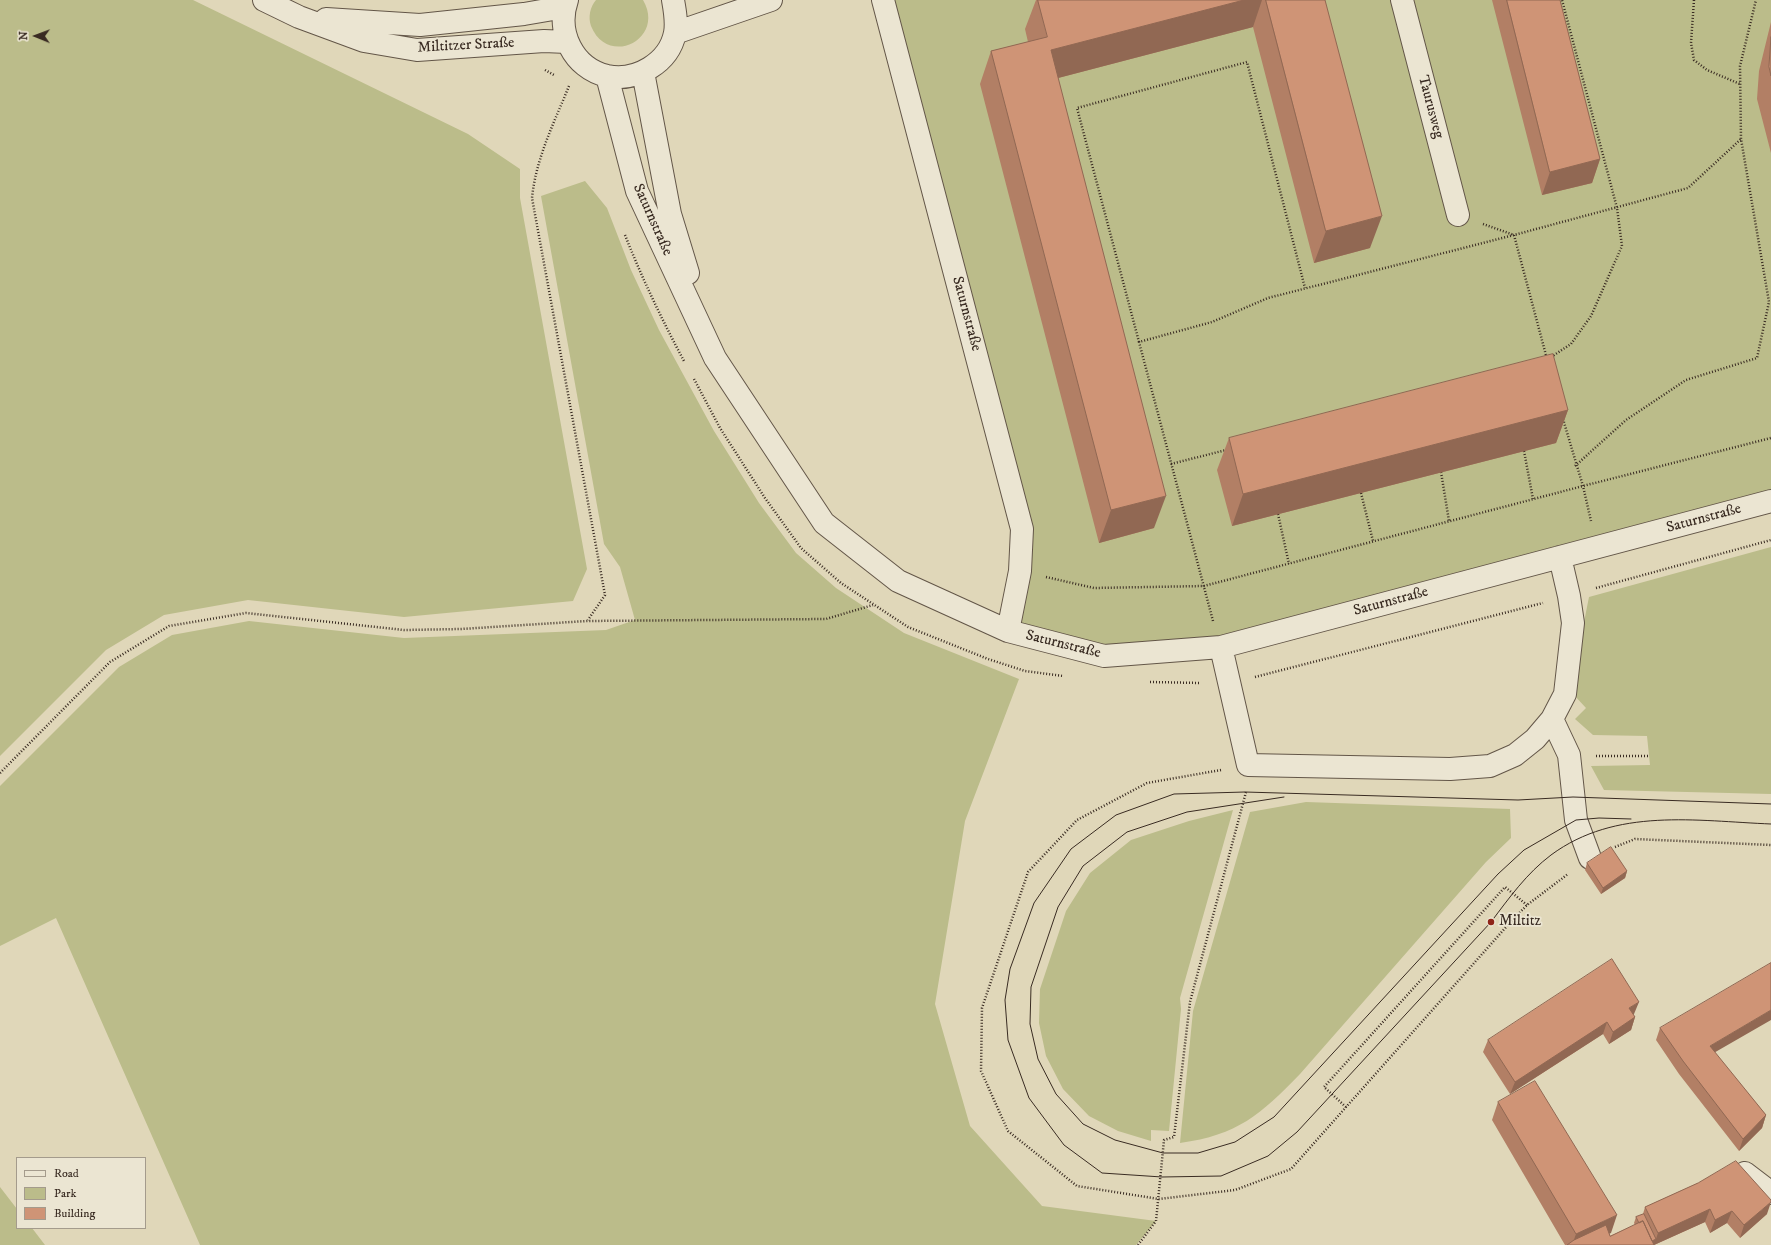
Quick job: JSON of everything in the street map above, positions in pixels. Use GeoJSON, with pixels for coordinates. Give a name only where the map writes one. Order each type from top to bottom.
{"type":"FeatureCollection","features":[{"type":"Feature","properties":{"kind":"street","name":"Miltitzer Straße"},"geometry":{"type":"LineString","coordinates":[[264,0],[298,17],[364,41],[417,50],[544,41],[567,42]]}},
{"type":"Feature","properties":{"kind":"street"},"geometry":{"type":"LineString","coordinates":[[566,4],[563,25],[567,42],[582,63],[594,71],[607,76],[623,77],[642,72],[654,66],[663,57],[675,34],[676,16],[673,0]]}},
{"type":"Feature","properties":{"kind":"street"},"geometry":{"type":"LineString","coordinates":[[675,34],[771,0]]}},
{"type":"Feature","properties":{"kind":"street","name":"Saturnstraße"},"geometry":{"type":"LineString","coordinates":[[883,0],[1022,529],[1020,571],[1008,631]]}},
{"type":"Feature","properties":{"kind":"street","name":"Taurusweg"},"geometry":{"type":"LineString","coordinates":[[1402,0],[1458,215]]}},
{"type":"Feature","properties":{"kind":"street","name":"Miltitzer Straße"},"geometry":{"type":"LineString","coordinates":[[298,17],[420,25],[524,14],[566,4]]}},
{"type":"Feature","properties":{"kind":"street","name":"Saturnstraße"},"geometry":{"type":"LineString","coordinates":[[642,72],[670,214],[715,358]]}},
{"type":"Feature","properties":{"kind":"street","name":"Saturnstraße"},"geometry":{"type":"LineString","coordinates":[[607,76],[637,191],[715,358],[824,523],[898,581],[1008,631],[1104,656],[1221,647],[1771,501]]}},
{"type":"Feature","properties":{"kind":"street"},"geometry":{"type":"LineString","coordinates":[[1221,647],[1248,766],[1450,769],[1490,766],[1515,755],[1535,739],[1552,719],[1565,694],[1573,623],[1569,596],[1560,557]]}},
{"type":"Feature","properties":{"kind":"street"},"geometry":{"type":"LineString","coordinates":[[1552,719],[1569,755],[1576,820],[1590,858]]}},
{"type":"Feature","properties":{"kind":"street"},"geometry":{"type":"LineString","coordinates":[[1745,1173],[1771,1193]]}},
{"type":"Feature","properties":{"kind":"path"},"geometry":{"type":"LineString","coordinates":[[1539,362],[1547,360],[1571,344],[1590,316],[1622,246],[1617,208],[1562,0]]}},
{"type":"Feature","properties":{"kind":"path"},"geometry":{"type":"LineString","coordinates":[[1694,0],[1691,43],[1694,60],[1706,70],[1740,84]]}},
{"type":"Feature","properties":{"kind":"path"},"geometry":{"type":"LineString","coordinates":[[1576,466],[1626,420],[1686,380],[1757,358],[1769,302],[1741,139],[1740,84],[1740,66],[1756,0]]}},
{"type":"Feature","properties":{"kind":"path"},"geometry":{"type":"LineString","coordinates":[[1221,647],[1077,108],[1247,62],[1305,288]]}},
{"type":"Feature","properties":{"kind":"path"},"geometry":{"type":"LineString","coordinates":[[544,69],[557,77]]}},
{"type":"Feature","properties":{"kind":"path"},"geometry":{"type":"LineString","coordinates":[[563,81],[570,84],[575,89]]}},
{"type":"Feature","properties":{"kind":"path"},"geometry":{"type":"LineString","coordinates":[[570,84],[542,152],[534,178],[532,198],[606,595],[587,621]]}},
{"type":"Feature","properties":{"kind":"path"},"geometry":{"type":"LineString","coordinates":[[1139,342],[1212,322],[1268,298],[1514,235],[1688,188],[1741,139]]}},
{"type":"Feature","properties":{"kind":"path"},"geometry":{"type":"LineString","coordinates":[[1458,215],[1514,235]]}},
{"type":"Feature","properties":{"kind":"path"},"geometry":{"type":"LineString","coordinates":[[1514,235],[1549,367]]}},
{"type":"Feature","properties":{"kind":"path"},"geometry":{"type":"LineString","coordinates":[[1561,412],[1583,486],[1598,547]]}},
{"type":"Feature","properties":{"kind":"path"},"geometry":{"type":"LineString","coordinates":[[1020,571],[1094,588],[1204,586],[1771,438]]}},
{"type":"Feature","properties":{"kind":"path"},"geometry":{"type":"LineString","coordinates":[[1171,464],[1233,448]]}},
{"type":"Feature","properties":{"kind":"path"},"geometry":{"type":"LineString","coordinates":[[1524,451],[1533,499]]}},
{"type":"Feature","properties":{"kind":"path"},"geometry":{"type":"LineString","coordinates":[[1441,472],[1449,521]]}},
{"type":"Feature","properties":{"kind":"path"},"geometry":{"type":"LineString","coordinates":[[1361,493],[1373,542]]}},
{"type":"Feature","properties":{"kind":"path"},"geometry":{"type":"LineString","coordinates":[[1278,514],[1289,564]]}},
{"type":"Feature","properties":{"kind":"path"},"geometry":{"type":"LineString","coordinates":[[1229,684],[1569,596],[1771,540]]}},
{"type":"Feature","properties":{"kind":"path"},"geometry":{"type":"LineString","coordinates":[[0,773],[110,662],[169,626],[246,612],[404,630],[461,629],[587,621],[826,619],[874,605]]}},
{"type":"Feature","properties":{"kind":"path"},"geometry":{"type":"LineString","coordinates":[[1569,755],[1648,756]]}},
{"type":"Feature","properties":{"kind":"path"},"geometry":{"type":"LineString","coordinates":[[1138,1245],[1156,1220],[1159,1199],[1164,1140],[1174,1137],[1190,1002],[1246,792],[1248,766],[1147,783],[1077,820],[1028,872],[982,1008],[982,1071],[1008,1131],[1077,1186],[1159,1199],[1235,1190],[1291,1169],[1527,905],[1590,858],[1635,839],[1771,844]]}},
{"type":"Feature","properties":{"kind":"path"},"geometry":{"type":"LineString","coordinates":[[1346,1108],[1324,1087],[1505,887],[1527,905]]}},
{"type":"Feature","properties":{"kind":"green space"},"geometry":{"type":"Polygon","coordinates":[[[0,0],[193,0],[468,134],[520,169],[520,198],[587,569],[573,601],[404,617],[248,600],[164,615],[106,650],[0,756],[0,0]]]}},
{"type":"Feature","properties":{"kind":"green space"},"geometry":{"type":"Polygon","coordinates":[[[596,0],[643,0],[648,14],[647,26],[641,36],[632,43],[621,47],[610,45],[599,39],[591,26],[590,19],[591,9],[596,0]]]}},
{"type":"Feature","properties":{"kind":"green space"},"geometry":{"type":"Polygon","coordinates":[[[883,0],[1771,0],[1771,501],[1221,647],[1104,656],[1008,631],[1022,529],[883,0]]]}},
{"type":"Feature","properties":{"kind":"green space"},"geometry":{"type":"Polygon","coordinates":[[[585,181],[607,208],[631,270],[659,330],[714,431],[759,503],[796,553],[836,588],[904,633],[1019,679],[965,821],[935,1004],[970,1126],[1042,1206],[1156,1221],[1136,1245],[200,1245],[56,918],[0,946],[0,786],[119,667],[172,635],[249,621],[404,638],[606,630],[635,620],[620,567],[604,544],[541,196],[585,181]]]}},
{"type":"Feature","properties":{"kind":"green space"},"geometry":{"type":"Polygon","coordinates":[[[1771,547],[1771,794],[1604,790],[1591,766],[1650,765],[1647,736],[1593,735],[1575,719],[1586,708],[1574,695],[1577,657],[1589,597],[1771,547]]]}},
{"type":"Feature","properties":{"kind":"green space"},"geometry":{"type":"Polygon","coordinates":[[[1306,802],[1510,809],[1511,838],[1486,862],[1300,1074],[1273,1101],[1247,1121],[1218,1135],[1180,1143],[1193,1011],[1250,812],[1306,802]]]}},
{"type":"Feature","properties":{"kind":"green space"},"geometry":{"type":"Polygon","coordinates":[[[1233,810],[1180,998],[1181,1009],[1169,1131],[1151,1130],[1151,1141],[1118,1131],[1089,1116],[1063,1089],[1046,1056],[1039,1023],[1040,989],[1066,911],[1090,873],[1131,840],[1189,821],[1233,810]]]}},
{"type":"Feature","properties":{"kind":"green space"},"geometry":{"type":"Polygon","coordinates":[[[0,1187],[16,1208],[16,1229],[33,1229],[45,1245],[0,1245],[0,1187]]]}},
{"type":"Feature","properties":{"kind":"building"},"geometry":{"type":"Polygon","coordinates":[[[1038,0],[1244,0],[1051,50],[1166,496],[1111,510],[991,51],[1047,37],[1038,0]]]}},
{"type":"Feature","properties":{"kind":"building"},"geometry":{"type":"Polygon","coordinates":[[[1266,0],[1325,0],[1382,216],[1326,231],[1266,0]]]}},
{"type":"Feature","properties":{"kind":"building"},"geometry":{"type":"Polygon","coordinates":[[[1507,0],[1560,0],[1600,159],[1550,172],[1507,0]]]}},
{"type":"Feature","properties":{"kind":"building"},"geometry":{"type":"Polygon","coordinates":[[[1771,37],[1771,76],[1769,67],[1771,37]]]}},
{"type":"Feature","properties":{"kind":"building"},"geometry":{"type":"Polygon","coordinates":[[[1553,354],[1568,410],[1243,494],[1229,438],[1553,354]]]}},
{"type":"Feature","properties":{"kind":"building"},"geometry":{"type":"Polygon","coordinates":[[[1611,847],[1627,871],[1603,888],[1587,863],[1611,847]]]}},
{"type":"Feature","properties":{"kind":"building"},"geometry":{"type":"Polygon","coordinates":[[[1612,959],[1639,1002],[1629,1008],[1635,1017],[1613,1032],[1607,1022],[1515,1082],[1488,1040],[1612,959]]]}},
{"type":"Feature","properties":{"kind":"building"},"geometry":{"type":"Polygon","coordinates":[[[1771,963],[1771,1010],[1710,1046],[1766,1115],[1743,1139],[1683,1061],[1660,1028],[1771,963]]]}},
{"type":"Feature","properties":{"kind":"building"},"geometry":{"type":"Polygon","coordinates":[[[1535,1081],[1617,1215],[1576,1234],[1498,1102],[1535,1081]]]}},
{"type":"Feature","properties":{"kind":"building"},"geometry":{"type":"Polygon","coordinates":[[[1736,1161],[1771,1200],[1771,1202],[1744,1225],[1732,1211],[1715,1220],[1710,1209],[1658,1233],[1645,1207],[1698,1183],[1736,1161]]]}},
{"type":"Feature","properties":{"kind":"building"},"geometry":{"type":"Polygon","coordinates":[[[1644,1214],[1656,1239],[1652,1241],[1643,1221],[1639,1223],[1636,1217],[1644,1214]]]}},
{"type":"Feature","properties":{"kind":"building"},"geometry":{"type":"Polygon","coordinates":[[[1643,1221],[1654,1245],[1567,1245],[1574,1240],[1606,1225],[1610,1236],[1643,1221]]]}},
{"type":"Feature","properties":{"kind":"tram line"},"geometry":{"type":"LineString","coordinates":[[1771,804],[1573,797],[1518,800],[1245,792],[1174,794],[1116,815],[1071,849],[1034,903],[1010,969],[1005,1000],[1008,1040],[1029,1098],[1064,1145],[1102,1173],[1162,1177],[1221,1176],[1268,1156],[1297,1132],[1491,922],[1526,878],[1551,855],[1576,840],[1602,829],[1629,823],[1657,820],[1686,820],[1771,824]]}},
{"type":"Feature","properties":{"kind":"tram line"},"geometry":{"type":"LineString","coordinates":[[1284,797],[1187,812],[1127,832],[1083,866],[1058,907],[1031,987],[1030,1024],[1038,1059],[1056,1094],[1083,1124],[1115,1140],[1163,1153],[1198,1153],[1235,1142],[1274,1117],[1498,874],[1524,850],[1576,820],[1599,818],[1631,819]]}},
{"type":"Feature","properties":{"kind":"place","name":"Miltitz"},"geometry":{"type":"Point","coordinates":[1491,922]}}]}
